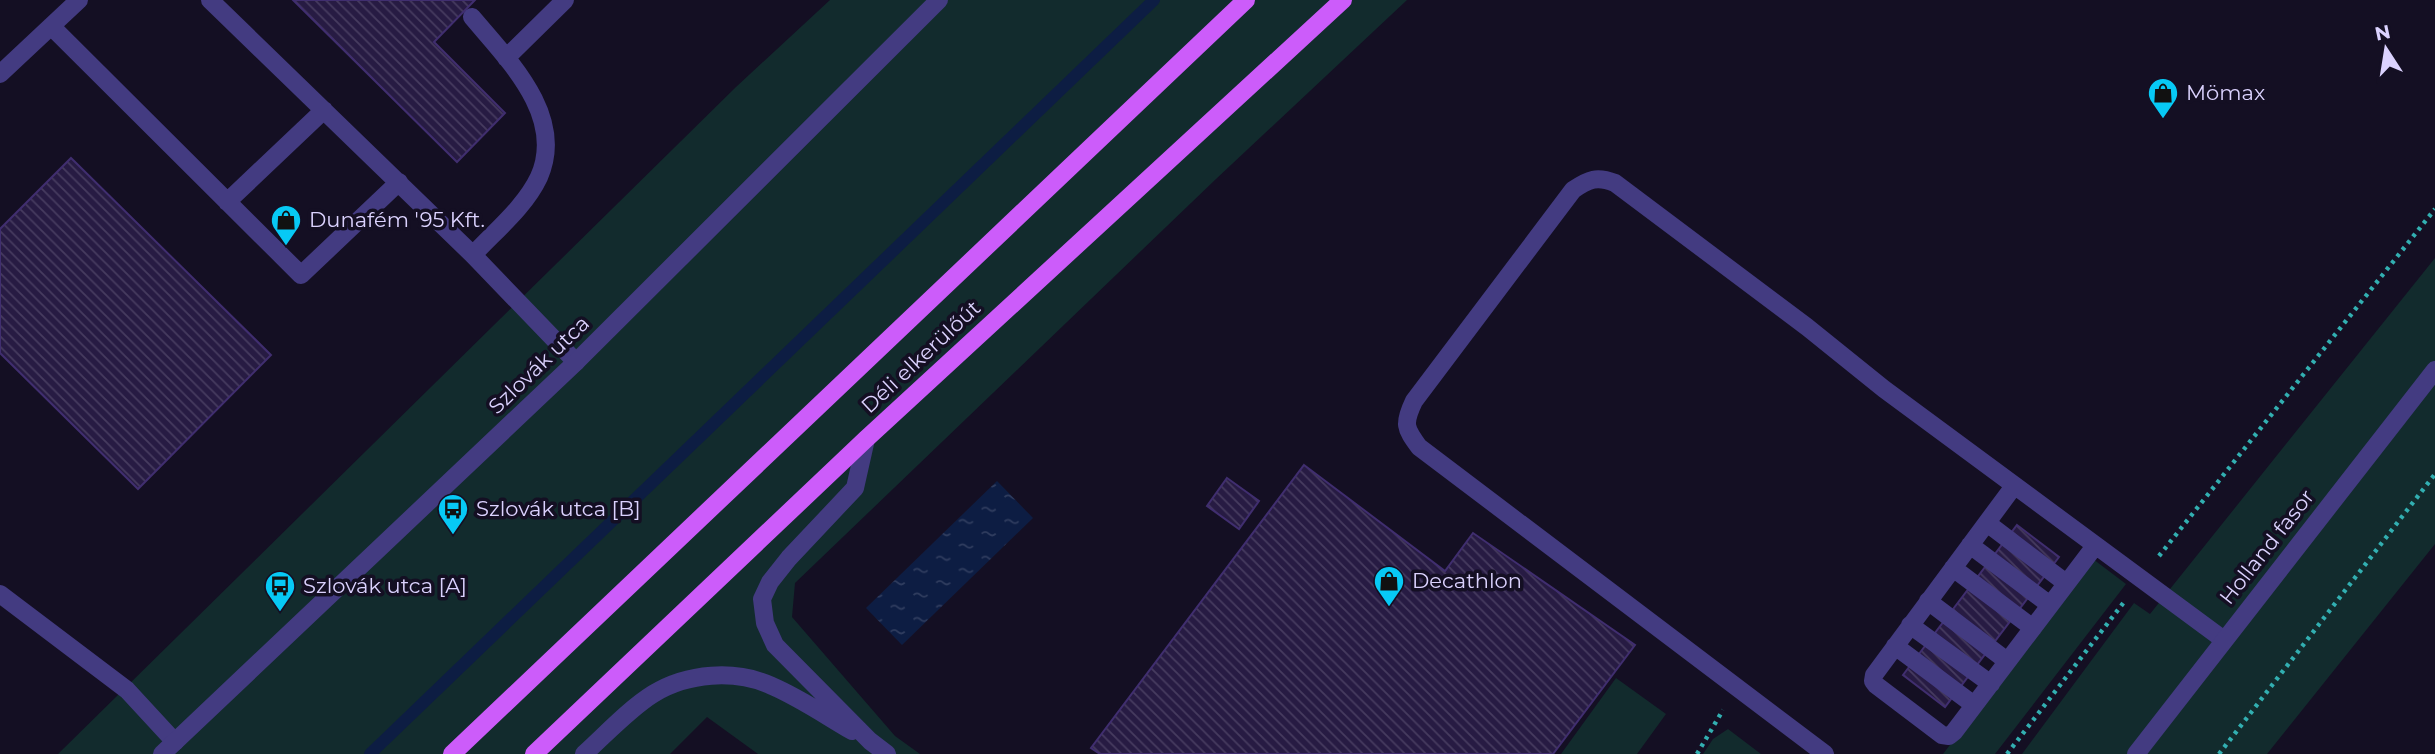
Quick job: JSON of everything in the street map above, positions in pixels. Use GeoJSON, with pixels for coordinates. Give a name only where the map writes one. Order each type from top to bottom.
{"type":"FeatureCollection","features":[{"type":"Feature","properties":{"kind":"main road","name":"Déli elkerülőút"},"geometry":{"type":"LineString","coordinates":[[452,754],[1246,0]]}},
{"type":"Feature","properties":{"kind":"main road","name":"Déli elkerülőút"},"geometry":{"type":"LineString","coordinates":[[534,754],[866,439],[1343,0]]}},
{"type":"Feature","properties":{"kind":"street"},"geometry":{"type":"LineString","coordinates":[[0,74],[79,0]]}},
{"type":"Feature","properties":{"kind":"street"},"geometry":{"type":"LineString","coordinates":[[210,0],[473,255],[576,362]]}},
{"type":"Feature","properties":{"kind":"street"},"geometry":{"type":"LineString","coordinates":[[506,58],[565,0]]}},
{"type":"Feature","properties":{"kind":"street","name":"Szlovák utca"},"geometry":{"type":"LineString","coordinates":[[168,748],[576,362],[939,0]]}},
{"type":"Feature","properties":{"kind":"street"},"geometry":{"type":"LineString","coordinates":[[472,17],[506,58],[535,100],[544,125],[546,153],[539,177],[520,205],[473,255]]}},
{"type":"Feature","properties":{"kind":"street"},"geometry":{"type":"LineString","coordinates":[[51,26],[301,275],[398,182]]}},
{"type":"Feature","properties":{"kind":"street"},"geometry":{"type":"LineString","coordinates":[[228,202],[324,110]]}},
{"type":"Feature","properties":{"kind":"street"},"geometry":{"type":"LineString","coordinates":[[1825,754],[1419,447],[1407,430],[1406,417],[1414,401],[1573,190],[1585,181],[1599,177],[1615,183],[1807,327],[1884,389],[2140,581],[2224,640]]}},
{"type":"Feature","properties":{"kind":"street","name":"Holland fasor"},"geometry":{"type":"LineString","coordinates":[[2136,754],[2435,370]]}},
{"type":"Feature","properties":{"kind":"street"},"geometry":{"type":"LineString","coordinates":[[866,439],[855,488],[789,558],[770,582],[762,599],[765,623],[775,645],[870,741],[887,754]]}},
{"type":"Feature","properties":{"kind":"street"},"geometry":{"type":"LineString","coordinates":[[2014,486],[1874,675],[1873,681],[1942,735],[1949,736],[1954,732],[2095,546]]}},
{"type":"Feature","properties":{"kind":"street"},"geometry":{"type":"LineString","coordinates":[[1987,523],[2066,583]]}},
{"type":"Feature","properties":{"kind":"street"},"geometry":{"type":"LineString","coordinates":[[1970,545],[2050,605]]}},
{"type":"Feature","properties":{"kind":"street"},"geometry":{"type":"LineString","coordinates":[[1953,568],[2033,628]]}},
{"type":"Feature","properties":{"kind":"street"},"geometry":{"type":"LineString","coordinates":[[0,594],[127,690],[168,748]]}},
{"type":"Feature","properties":{"kind":"street"},"geometry":{"type":"LineString","coordinates":[[1928,601],[2007,661]]}},
{"type":"Feature","properties":{"kind":"street"},"geometry":{"type":"LineString","coordinates":[[1910,625],[1991,684]]}},
{"type":"Feature","properties":{"kind":"street"},"geometry":{"type":"LineString","coordinates":[[1895,646],[1974,705]]}},
{"type":"Feature","properties":{"kind":"street"},"geometry":{"type":"LineString","coordinates":[[584,754],[652,695],[679,680],[706,676],[739,677],[771,685],[870,741]]}},
{"type":"Feature","properties":{"kind":"path"},"geometry":{"type":"LineString","coordinates":[[2007,754],[2140,581],[2435,209]]}},
{"type":"Feature","properties":{"kind":"path"},"geometry":{"type":"LineString","coordinates":[[2219,754],[2435,474]]}},
{"type":"Feature","properties":{"kind":"green space"},"geometry":{"type":"Polygon","coordinates":[[[830,0],[1407,0],[1216,179],[795,583],[792,617],[895,736],[920,754],[758,754],[707,717],[670,754],[58,754],[736,87],[830,0]]]}},
{"type":"Feature","properties":{"kind":"green space"},"geometry":{"type":"Polygon","coordinates":[[[2435,258],[2435,544],[2267,754],[2022,754],[2134,603],[2150,614],[2435,258]]]}},
{"type":"Feature","properties":{"kind":"green space"},"geometry":{"type":"Polygon","coordinates":[[[2093,559],[2126,584],[1995,754],[1943,754],[2093,559]]]}},
{"type":"Feature","properties":{"kind":"green space"},"geometry":{"type":"Polygon","coordinates":[[[1616,678],[1666,714],[1637,754],[1561,754],[1616,678]]]}},
{"type":"Feature","properties":{"kind":"green space"},"geometry":{"type":"Polygon","coordinates":[[[1728,729],[1761,754],[1703,754],[1713,739],[1728,729]]]}},
{"type":"Feature","properties":{"kind":"water"},"geometry":{"type":"Polygon","coordinates":[[[997,481],[1033,518],[902,645],[866,608],[997,481]]]}},
{"type":"Feature","properties":{"kind":"building"},"geometry":{"type":"Polygon","coordinates":[[[293,0],[475,0],[434,42],[505,113],[457,162],[293,0]]]}},
{"type":"Feature","properties":{"kind":"building"},"geometry":{"type":"Polygon","coordinates":[[[71,158],[271,355],[138,489],[0,353],[0,229],[71,158]]]}},
{"type":"Feature","properties":{"kind":"building","name":"Decathlon"},"geometry":{"type":"Polygon","coordinates":[[[1304,465],[1445,571],[1473,533],[1635,645],[1553,754],[1100,754],[1091,748],[1304,465]]]}},
{"type":"Feature","properties":{"kind":"building"},"geometry":{"type":"Polygon","coordinates":[[[1227,478],[1259,501],[1239,529],[1207,506],[1227,478]]]}},
{"type":"Feature","properties":{"kind":"building"},"geometry":{"type":"Polygon","coordinates":[[[2017,525],[2059,557],[1945,707],[1903,675],[2017,525]]]}},
{"type":"Feature","properties":{"kind":"waterway"},"geometry":{"type":"LineString","coordinates":[[370,754],[1154,0]]}},
{"type":"Feature","properties":{"kind":"place","name":"Mömax"},"geometry":{"type":"Point","coordinates":[2163,120]}},
{"type":"Feature","properties":{"kind":"place","name":"Dunafém '95 Kft."},"geometry":{"type":"Point","coordinates":[286,247]}},
{"type":"Feature","properties":{"kind":"place","name":"Szlovák utca [B]"},"geometry":{"type":"Point","coordinates":[453,536]}},
{"type":"Feature","properties":{"kind":"place","name":"Decathlon"},"geometry":{"type":"Point","coordinates":[1389,608]}},
{"type":"Feature","properties":{"kind":"place","name":"Szlovák utca [A]"},"geometry":{"type":"Point","coordinates":[280,613]}}]}
